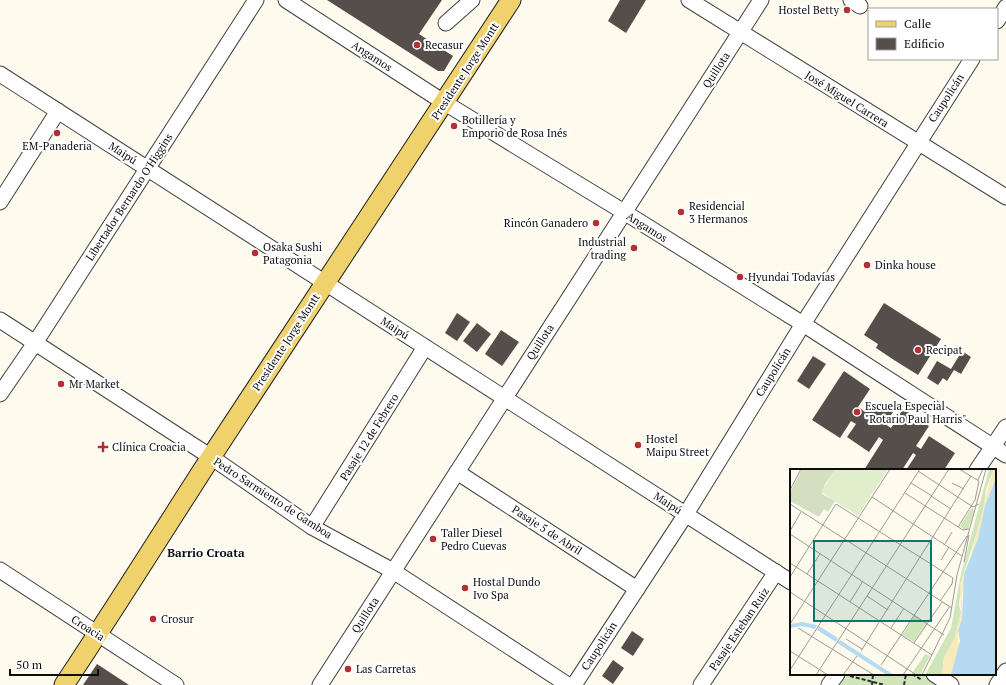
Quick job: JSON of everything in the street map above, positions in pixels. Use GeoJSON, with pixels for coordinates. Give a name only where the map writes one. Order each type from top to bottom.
{"type":"FeatureCollection","features":[{"type":"Feature","properties":{"kind":"main road","name":"Presidente Jorge Montt"},"geometry":{"type":"LineString","coordinates":[[64,685],[210,458],[445,103],[511,0]]}},
{"type":"Feature","properties":{"kind":"street","name":"Libertador Bernardo O'Higgins"},"geometry":{"type":"LineString","coordinates":[[0,394],[256,0]]}},
{"type":"Feature","properties":{"kind":"street","name":"Angamos"},"geometry":{"type":"LineString","coordinates":[[286,0],[445,103],[624,212],[1000,451]]}},
{"type":"Feature","properties":{"kind":"street"},"geometry":{"type":"LineString","coordinates":[[446,23],[472,0]]}},
{"type":"Feature","properties":{"kind":"street","name":"José Miguel Carrera"},"geometry":{"type":"LineString","coordinates":[[689,0],[1006,197]]}},
{"type":"Feature","properties":{"kind":"street","name":"Quillota"},"geometry":{"type":"LineString","coordinates":[[320,685],[761,0]]}},
{"type":"Feature","properties":{"kind":"street"},"geometry":{"type":"LineString","coordinates":[[998,19],[1006,7]]}},
{"type":"Feature","properties":{"kind":"street","name":"Caupolicán"},"geometry":{"type":"LineString","coordinates":[[574,685],[686,514],[802,324],[971,60]]}},
{"type":"Feature","properties":{"kind":"street","name":"Maipú"},"geometry":{"type":"LineString","coordinates":[[0,74],[790,581]]}},
{"type":"Feature","properties":{"kind":"street"},"geometry":{"type":"LineString","coordinates":[[0,202],[58,111]]}},
{"type":"Feature","properties":{"kind":"street","name":"Pedro Sarmiento de Gamboa"},"geometry":{"type":"LineString","coordinates":[[0,320],[312,527],[393,571],[568,685]]}},
{"type":"Feature","properties":{"kind":"street","name":"Pasaje 12 de Febrero"},"geometry":{"type":"LineString","coordinates":[[312,527],[426,347]]}},
{"type":"Feature","properties":{"kind":"street"},"geometry":{"type":"LineString","coordinates":[[979,469],[1000,451],[1006,428]]}},
{"type":"Feature","properties":{"kind":"street","name":"Pasaje 5 de Abril"},"geometry":{"type":"LineString","coordinates":[[456,472],[637,589]]}},
{"type":"Feature","properties":{"kind":"street","name":"Croacia"},"geometry":{"type":"LineString","coordinates":[[0,570],[176,685]]}},
{"type":"Feature","properties":{"kind":"street","name":"Pasaje Esteban Ruiz"},"geometry":{"type":"LineString","coordinates":[[702,685],[776,572]]}},
{"type":"Feature","properties":{"kind":"street"},"geometry":{"type":"LineString","coordinates":[[997,685],[1006,671]]}},
{"type":"Feature","properties":{"kind":"street"},"geometry":{"type":"LineString","coordinates":[[829,685],[843,675]]}},
{"type":"Feature","properties":{"kind":"street"},"geometry":{"type":"LineString","coordinates":[[936,675],[951,685]]}},
{"type":"Feature","properties":{"kind":"path"},"geometry":{"type":"LineString","coordinates":[[843,675],[885,685]]}},
{"type":"Feature","properties":{"kind":"path"},"geometry":{"type":"LineString","coordinates":[[904,685],[906,675]]}},
{"type":"Feature","properties":{"kind":"green space"},"geometry":{"type":"Polygon","coordinates":[[[844,675],[934,675],[949,685],[838,685],[844,675]]]}},
{"type":"Feature","properties":{"kind":"building","name":"Recasur"},"geometry":{"type":"Polygon","coordinates":[[[327,0],[442,0],[419,34],[453,56],[444,71],[438,71],[327,0]]]}},
{"type":"Feature","properties":{"kind":"building"},"geometry":{"type":"Polygon","coordinates":[[[620,0],[646,0],[626,33],[608,21],[620,0]]]}},
{"type":"Feature","properties":{"kind":"building"},"geometry":{"type":"Polygon","coordinates":[[[884,303],[941,339],[918,375],[876,348],[878,344],[864,335],[884,303]]]}},
{"type":"Feature","properties":{"kind":"building"},"geometry":{"type":"Polygon","coordinates":[[[457,313],[470,322],[457,341],[445,333],[457,313]]]}},
{"type":"Feature","properties":{"kind":"building"},"geometry":{"type":"Polygon","coordinates":[[[477,323],[491,334],[477,352],[463,341],[477,323]]]}},
{"type":"Feature","properties":{"kind":"building"},"geometry":{"type":"Polygon","coordinates":[[[501,330],[519,342],[502,366],[485,354],[501,330]]]}},
{"type":"Feature","properties":{"kind":"building"},"geometry":{"type":"Polygon","coordinates":[[[962,351],[971,357],[961,374],[954,370],[947,381],[943,378],[938,385],[927,378],[937,361],[951,369],[962,351]]]}},
{"type":"Feature","properties":{"kind":"building"},"geometry":{"type":"Polygon","coordinates":[[[813,356],[826,364],[809,389],[797,381],[813,356]]]}},
{"type":"Feature","properties":{"kind":"building","name":"Escuela Especial \"Rotario Paul Harris\""},"geometry":{"type":"Polygon","coordinates":[[[844,371],[870,389],[858,407],[864,411],[867,406],[888,405],[895,409],[885,424],[891,428],[903,409],[929,426],[916,446],[921,449],[929,436],[955,453],[945,469],[907,469],[916,455],[913,453],[903,469],[865,469],[883,440],[879,437],[869,452],[847,437],[856,424],[851,421],[840,438],[812,420],[844,371]]]}},
{"type":"Feature","properties":{"kind":"building"},"geometry":{"type":"Polygon","coordinates":[[[632,631],[644,639],[633,656],[621,648],[632,631]]]}},
{"type":"Feature","properties":{"kind":"building"},"geometry":{"type":"Polygon","coordinates":[[[613,660],[624,668],[613,684],[602,676],[613,660]]]}},
{"type":"Feature","properties":{"kind":"building"},"geometry":{"type":"Polygon","coordinates":[[[97,664],[129,685],[83,685],[97,664]]]}},
{"type":"Feature","properties":{"kind":"place","name":"Hostel Betty"},"geometry":{"type":"Point","coordinates":[847,10]}},
{"type":"Feature","properties":{"kind":"place","name":"Recasur"},"geometry":{"type":"Point","coordinates":[417,45]}},
{"type":"Feature","properties":{"kind":"place","name":"Botillería y Emporio de Rosa Inés"},"geometry":{"type":"Point","coordinates":[454,126]}},
{"type":"Feature","properties":{"kind":"place","name":"EM-Panaderia"},"geometry":{"type":"Point","coordinates":[57,133]}},
{"type":"Feature","properties":{"kind":"place","name":"Residencial 3 Hermanos"},"geometry":{"type":"Point","coordinates":[681,212]}},
{"type":"Feature","properties":{"kind":"place","name":"Rincón Ganadero"},"geometry":{"type":"Point","coordinates":[596,223]}},
{"type":"Feature","properties":{"kind":"place","name":"Industrial trading"},"geometry":{"type":"Point","coordinates":[634,248]}},
{"type":"Feature","properties":{"kind":"place","name":"Osaka Sushi Patagonia"},"geometry":{"type":"Point","coordinates":[255,253]}},
{"type":"Feature","properties":{"kind":"place","name":"Dinka house"},"geometry":{"type":"Point","coordinates":[867,265]}},
{"type":"Feature","properties":{"kind":"place","name":"Hyundai Todavías"},"geometry":{"type":"Point","coordinates":[740,277]}},
{"type":"Feature","properties":{"kind":"place","name":"Recipat"},"geometry":{"type":"Point","coordinates":[918,350]}},
{"type":"Feature","properties":{"kind":"place","name":"Mr Market"},"geometry":{"type":"Point","coordinates":[61,384]}},
{"type":"Feature","properties":{"kind":"place","name":"Escuela Especial \"Rotario Paul Harris\""},"geometry":{"type":"Point","coordinates":[857,412]}},
{"type":"Feature","properties":{"kind":"place","name":"Hostel Maipu Street"},"geometry":{"type":"Point","coordinates":[638,445]}},
{"type":"Feature","properties":{"kind":"place","name":"Clínica Croacia"},"geometry":{"type":"Point","coordinates":[103,447]}},
{"type":"Feature","properties":{"kind":"place","name":"Taller Diesel Pedro Cuevas"},"geometry":{"type":"Point","coordinates":[433,539]}},
{"type":"Feature","properties":{"kind":"place","name":"Hostal Dundo Ivo Spa"},"geometry":{"type":"Point","coordinates":[465,588]}},
{"type":"Feature","properties":{"kind":"place","name":"Crosur"},"geometry":{"type":"Point","coordinates":[153,619]}},
{"type":"Feature","properties":{"kind":"place","name":"Las Carretas"},"geometry":{"type":"Point","coordinates":[348,669]}},
{"type":"Feature","properties":{"kind":"district","name":"Barrio Croata"},"geometry":{"type":"Point","coordinates":[206,553]}}]}
